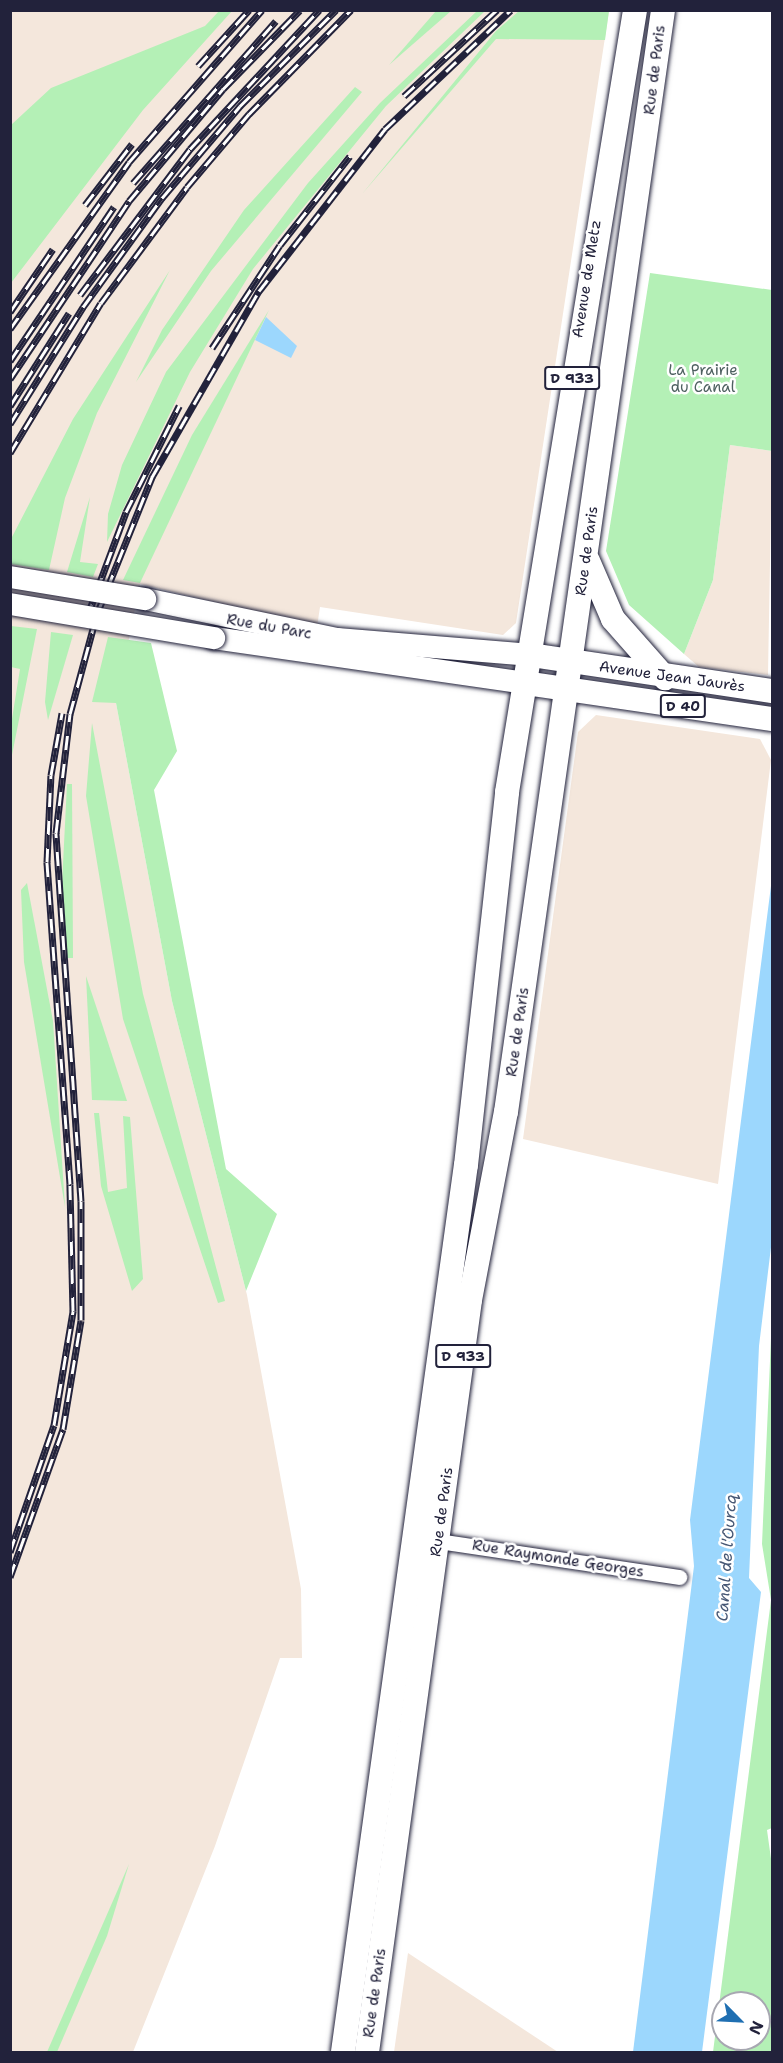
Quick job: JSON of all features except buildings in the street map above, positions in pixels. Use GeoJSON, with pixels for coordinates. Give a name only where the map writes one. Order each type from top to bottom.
{"type":"FeatureCollection","features":[{"type":"Feature","properties":{"kind":"main road","name":"Avenue de Metz"},"geometry":{"type":"LineString","coordinates":[[531,655],[580,319],[635,10]]}},
{"type":"Feature","properties":{"kind":"main road","name":"Rue de Paris"},"geometry":{"type":"LineString","coordinates":[[367,2052],[438,1541],[587,557],[663,10]]}},
{"type":"Feature","properties":{"kind":"main road"},"geometry":{"type":"LineString","coordinates":[[587,557],[613,619],[665,678]]}},
{"type":"Feature","properties":{"kind":"main road","name":"Rue du Parc"},"geometry":{"type":"LineString","coordinates":[[10,577],[144,599],[216,628],[525,683]]}},
{"type":"Feature","properties":{"kind":"main road","name":"Rue du Parc"},"geometry":{"type":"LineString","coordinates":[[10,604],[216,628],[531,655]]}},
{"type":"Feature","properties":{"kind":"main road","name":"D 40"},"geometry":{"type":"LineString","coordinates":[[531,655],[571,662]]}},
{"type":"Feature","properties":{"kind":"main road","name":"Rue de Paris"},"geometry":{"type":"LineString","coordinates":[[343,2052],[465,1171],[492,904],[531,655]]}},
{"type":"Feature","properties":{"kind":"main road","name":"Avenue Jean Jaurès"},"geometry":{"type":"LineString","coordinates":[[571,662],[665,678],[772,691]]}},
{"type":"Feature","properties":{"kind":"main road","name":"D 40"},"geometry":{"type":"LineString","coordinates":[[525,683],[567,688]]}},
{"type":"Feature","properties":{"kind":"main road","name":"Avenue Jean Jaurès"},"geometry":{"type":"LineString","coordinates":[[567,688],[772,719]]}},
{"type":"Feature","properties":{"kind":"street","name":"Rue Raymonde Georges"},"geometry":{"type":"LineString","coordinates":[[438,1541],[679,1577]]}},
{"type":"Feature","properties":{"kind":"shaded area"},"geometry":{"type":"Polygon","coordinates":[[[10,11],[609,11],[516,623],[503,635],[320,607],[317,627],[140,584],[116,703],[172,1001],[247,1295],[301,1589],[302,1658],[280,1658],[215,1846],[133,2052],[11,2052],[10,11]]]}},
{"type":"Feature","properties":{"kind":"shaded area"},"geometry":{"type":"Polygon","coordinates":[[[730,445],[772,451],[768,675],[699,667],[684,654],[713,580],[730,445]]]}},
{"type":"Feature","properties":{"kind":"shaded area"},"geometry":{"type":"Polygon","coordinates":[[[596,715],[760,739],[771,760],[718,1184],[523,1139],[578,732],[596,715]]]}},
{"type":"Feature","properties":{"kind":"shaded area"},"geometry":{"type":"Polygon","coordinates":[[[408,1953],[558,2052],[394,2052],[408,1953]]]}},
{"type":"Feature","properties":{"kind":"green space"},"geometry":{"type":"Polygon","coordinates":[[[220,10],[232,11],[143,110],[11,283],[11,125],[51,88],[205,26],[220,10]]]}},
{"type":"Feature","properties":{"kind":"green space"},"geometry":{"type":"Polygon","coordinates":[[[436,11],[451,11],[389,65],[436,11]]]}},
{"type":"Feature","properties":{"kind":"green space"},"geometry":{"type":"Polygon","coordinates":[[[477,11],[485,11],[386,106],[253,269],[190,372],[107,542],[108,514],[122,465],[166,372],[308,183],[380,103],[477,11]]]}},
{"type":"Feature","properties":{"kind":"green space"},"geometry":{"type":"Polygon","coordinates":[[[519,11],[609,11],[605,40],[496,39],[362,194],[496,31],[519,11]]]}},
{"type":"Feature","properties":{"kind":"green space"},"geometry":{"type":"Polygon","coordinates":[[[355,87],[362,92],[211,271],[136,382],[162,330],[244,210],[355,87]]]}},
{"type":"Feature","properties":{"kind":"green space"},"geometry":{"type":"Polygon","coordinates":[[[170,270],[97,413],[65,498],[49,570],[11,564],[12,537],[73,419],[170,270]]]}},
{"type":"Feature","properties":{"kind":"green space","name":"La Prairie du Canal"},"geometry":{"type":"Polygon","coordinates":[[[650,273],[772,290],[772,451],[730,445],[713,580],[684,654],[629,605],[606,551],[650,273]]]}},
{"type":"Feature","properties":{"kind":"green space"},"geometry":{"type":"Polygon","coordinates":[[[269,310],[140,583],[123,580],[192,435],[269,310]]]}},
{"type":"Feature","properties":{"kind":"green space"},"geometry":{"type":"Polygon","coordinates":[[[90,497],[80,562],[98,564],[93,577],[67,572],[90,497]]]}},
{"type":"Feature","properties":{"kind":"green space"},"geometry":{"type":"Polygon","coordinates":[[[11,626],[37,629],[12,755],[11,815],[11,725],[20,669],[11,667],[11,626]]]}},
{"type":"Feature","properties":{"kind":"green space"},"geometry":{"type":"Polygon","coordinates":[[[51,632],[73,635],[48,720],[45,702],[51,632]]]}},
{"type":"Feature","properties":{"kind":"green space"},"geometry":{"type":"Polygon","coordinates":[[[108,637],[151,643],[177,751],[154,790],[226,1169],[277,1214],[246,1291],[172,1001],[116,703],[92,702],[108,637]]]}},
{"type":"Feature","properties":{"kind":"green space"},"geometry":{"type":"Polygon","coordinates":[[[92,723],[143,994],[225,1301],[218,1303],[123,1019],[86,796],[92,723]]]}},
{"type":"Feature","properties":{"kind":"green space"},"geometry":{"type":"Polygon","coordinates":[[[67,784],[72,784],[73,958],[67,958],[62,884],[67,784]]]}},
{"type":"Feature","properties":{"kind":"green space"},"geometry":{"type":"Polygon","coordinates":[[[27,883],[53,1021],[65,1207],[24,962],[21,890],[27,883]]]}},
{"type":"Feature","properties":{"kind":"green space"},"geometry":{"type":"Polygon","coordinates":[[[86,976],[102,1024],[127,1101],[92,1100],[86,976]]]}},
{"type":"Feature","properties":{"kind":"green space"},"geometry":{"type":"Polygon","coordinates":[[[94,1113],[99,1113],[108,1192],[127,1188],[123,1116],[130,1117],[143,1279],[132,1291],[101,1186],[94,1113]]]}},
{"type":"Feature","properties":{"kind":"green space"},"geometry":{"type":"Polygon","coordinates":[[[772,1315],[772,1828],[767,1830],[772,1866],[772,2052],[713,2052],[771,2051],[771,1991],[721,1991],[771,1600],[762,1544],[772,1315]]]}},
{"type":"Feature","properties":{"kind":"green space"},"geometry":{"type":"Polygon","coordinates":[[[129,1864],[107,1936],[57,2052],[47,2052],[129,1864]]]}},
{"type":"Feature","properties":{"kind":"water"},"geometry":{"type":"Polygon","coordinates":[[[266,317],[297,346],[291,358],[255,340],[266,317]]]}},
{"type":"Feature","properties":{"kind":"water","name":"Canal de l'Ourcq"},"geometry":{"type":"Polygon","coordinates":[[[772,878],[772,1239],[759,1346],[749,1578],[761,1592],[702,2052],[633,2052],[694,1566],[690,1520],[772,878]]]}},
{"type":"Feature","properties":{"kind":"railway"},"geometry":{"type":"LineString","coordinates":[[198,66],[249,10]]}},
{"type":"Feature","properties":{"kind":"railway"},"geometry":{"type":"LineString","coordinates":[[10,329],[129,162],[262,10]]}},
{"type":"Feature","properties":{"kind":"railway"},"geometry":{"type":"LineString","coordinates":[[10,379],[129,201],[223,89],[300,10]]}},
{"type":"Feature","properties":{"kind":"railway"},"geometry":{"type":"LineString","coordinates":[[80,295],[190,149],[319,10]]}},
{"type":"Feature","properties":{"kind":"railway"},"geometry":{"type":"LineString","coordinates":[[10,424],[83,307],[162,198],[240,106],[336,10]]}},
{"type":"Feature","properties":{"kind":"railway"},"geometry":{"type":"LineString","coordinates":[[10,453],[101,303],[187,187],[249,114],[351,10]]}},
{"type":"Feature","properties":{"kind":"railway"},"geometry":{"type":"LineString","coordinates":[[404,96],[497,10]]}},
{"type":"Feature","properties":{"kind":"railway"},"geometry":{"type":"LineString","coordinates":[[10,1577],[63,1429],[81,1320],[81,1201],[56,833],[70,714],[97,614],[152,477],[259,291],[385,129],[511,10]]}},
{"type":"Feature","properties":{"kind":"railway"},"geometry":{"type":"LineString","coordinates":[[133,183],[276,21]]}},
{"type":"Feature","properties":{"kind":"railway"},"geometry":{"type":"LineString","coordinates":[[85,205],[132,144]]}},
{"type":"Feature","properties":{"kind":"railway"},"geometry":{"type":"LineString","coordinates":[[212,348],[280,245],[350,156]]}},
{"type":"Feature","properties":{"kind":"railway"},"geometry":{"type":"LineString","coordinates":[[10,361],[114,207]]}},
{"type":"Feature","properties":{"kind":"railway"},"geometry":{"type":"LineString","coordinates":[[10,312],[53,249]]}},
{"type":"Feature","properties":{"kind":"railway"},"geometry":{"type":"LineString","coordinates":[[10,406],[69,313]]}},
{"type":"Feature","properties":{"kind":"railway"},"geometry":{"type":"LineString","coordinates":[[87,617],[126,512],[179,406]]}},
{"type":"Feature","properties":{"kind":"railway"},"geometry":{"type":"LineString","coordinates":[[10,1552],[54,1425],[73,1311],[70,1184],[47,862],[51,775],[62,713]]}}]}
